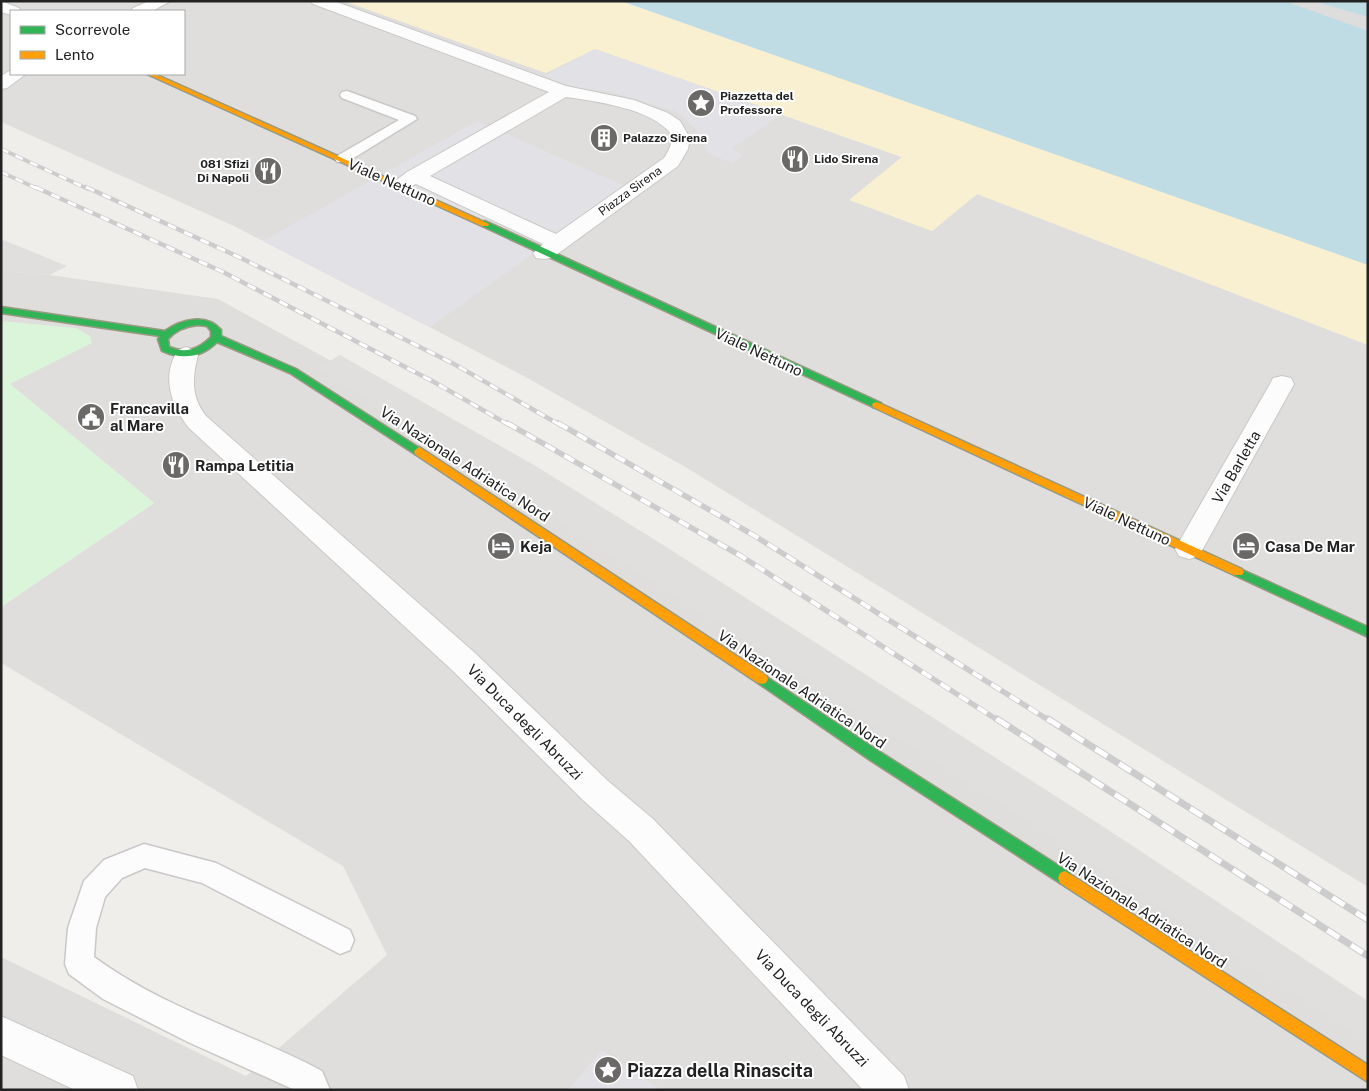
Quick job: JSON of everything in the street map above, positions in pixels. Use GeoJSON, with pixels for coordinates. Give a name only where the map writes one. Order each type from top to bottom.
{"type":"FeatureCollection","features":[{"type":"Feature","properties":{"kind":"main road","name":"Viale Nettuno"},"geometry":{"type":"LineString","coordinates":[[152,75],[342,159],[407,180]]}},
{"type":"Feature","properties":{"kind":"main road","name":"Viale Nettuno"},"geometry":{"type":"LineString","coordinates":[[551,248],[1368,632]]}},
{"type":"Feature","properties":{"kind":"main road"},"geometry":{"type":"LineString","coordinates":[[1,310],[176,344],[202,351],[216,338],[217,334],[214,327],[198,322],[177,326],[176,344]]}},
{"type":"Feature","properties":{"kind":"main road","name":"Via Nazionale Adriatica Nord"},"geometry":{"type":"LineString","coordinates":[[216,338],[293,370],[312,382],[514,514],[875,756],[1368,1074]]}},
{"type":"Feature","properties":{"kind":"street"},"geometry":{"type":"LineString","coordinates":[[141,10],[163,1]]}},
{"type":"Feature","properties":{"kind":"street","name":"Piazza Sirena"},"geometry":{"type":"LineString","coordinates":[[319,1],[562,91],[597,96],[639,108],[665,119],[681,136],[680,148],[671,162],[551,248]]}},
{"type":"Feature","properties":{"kind":"street"},"geometry":{"type":"LineString","coordinates":[[1,84],[15,75]]}},
{"type":"Feature","properties":{"kind":"street"},"geometry":{"type":"LineString","coordinates":[[407,180],[562,91]]}},
{"type":"Feature","properties":{"kind":"street"},"geometry":{"type":"LineString","coordinates":[[407,180],[551,248]]}},
{"type":"Feature","properties":{"kind":"street","name":"Via Duca degli Abruzzi"},"geometry":{"type":"LineString","coordinates":[[176,344],[182,370],[183,401],[196,423],[464,662],[596,791],[641,830],[890,1090]]}},
{"type":"Feature","properties":{"kind":"street","name":"Via Barletta"},"geometry":{"type":"LineString","coordinates":[[1189,549],[1282,384]]}},
{"type":"Feature","properties":{"kind":"street"},"geometry":{"type":"LineString","coordinates":[[1,1036],[119,1090]]}},
{"type":"Feature","properties":{"kind":"lane"},"geometry":{"type":"LineString","coordinates":[[342,159],[410,119],[347,95]]}},
{"type":"Feature","properties":{"kind":"lane"},"geometry":{"type":"LineString","coordinates":[[315,1090],[310,1082],[296,1074],[198,1032],[113,989],[79,964],[82,928],[94,890],[113,869],[144,856],[207,872],[340,940]]}},
{"type":"Feature","properties":{"kind":"shaded area"},"geometry":{"type":"Polygon","coordinates":[[[1,1],[344,1],[546,73],[595,49],[902,157],[850,200],[932,231],[977,194],[1368,345],[1368,887],[687,468],[522,375],[234,226],[1,122],[1,1]]]}},
{"type":"Feature","properties":{"kind":"shaded area","name":"Piazzetta del Professore"},"geometry":{"type":"Polygon","coordinates":[[[595,49],[783,114],[732,148],[743,155],[732,163],[708,154],[697,130],[677,112],[608,91],[573,87],[545,76],[595,49]]]}},
{"type":"Feature","properties":{"kind":"shaded area"},"geometry":{"type":"Polygon","coordinates":[[[477,121],[627,187],[430,327],[263,241],[477,121]]]}},
{"type":"Feature","properties":{"kind":"shaded area"},"geometry":{"type":"Polygon","coordinates":[[[1,239],[67,266],[50,275],[1,271],[1,239]]]}},
{"type":"Feature","properties":{"kind":"shaded area"},"geometry":{"type":"Polygon","coordinates":[[[1,271],[50,275],[218,299],[454,428],[1368,1011],[1368,1090],[1,1090],[1,957],[246,1076],[387,955],[343,866],[1,663],[1,607],[154,503],[10,384],[1,364],[1,271]]]}},
{"type":"Feature","properties":{"kind":"shaded area"},"geometry":{"type":"Polygon","coordinates":[[[340,355],[534,465],[660,543],[1107,829],[1368,1001],[1368,1041],[963,779],[318,368],[340,355]]]}},
{"type":"Feature","properties":{"kind":"shaded area","name":"Piazza della Rinascita"},"geometry":{"type":"Polygon","coordinates":[[[601,1050],[662,1090],[568,1090],[601,1050]]]}},
{"type":"Feature","properties":{"kind":"sand"},"geometry":{"type":"Polygon","coordinates":[[[344,1],[620,1],[820,71],[1368,239],[1368,345],[977,194],[932,231],[849,200],[902,157],[595,49],[546,73],[344,1]]]}},
{"type":"Feature","properties":{"kind":"green space"},"geometry":{"type":"Polygon","coordinates":[[[1,321],[76,328],[90,336],[92,343],[10,384],[154,503],[1,607],[1,321]]]}},
{"type":"Feature","properties":{"kind":"water"},"geometry":{"type":"Polygon","coordinates":[[[621,1],[1368,1],[1368,265],[644,9],[621,1]]]}},
{"type":"Feature","properties":{"kind":"pier"},"geometry":{"type":"Polygon","coordinates":[[[1285,1],[1314,1],[1368,17],[1368,31],[1285,1]]]}},
{"type":"Feature","properties":{"kind":"railway"},"geometry":{"type":"LineString","coordinates":[[1,149],[88,189]]}},
{"type":"Feature","properties":{"kind":"railway"},"geometry":{"type":"LineString","coordinates":[[1,172],[38,189]]}},
{"type":"Feature","properties":{"kind":"railway"},"geometry":{"type":"LineString","coordinates":[[35,187],[223,272],[434,382],[509,425]]}},
{"type":"Feature","properties":{"kind":"railway"},"geometry":{"type":"LineString","coordinates":[[86,187],[243,259],[454,364],[560,425]]}},
{"type":"Feature","properties":{"kind":"railway"},"geometry":{"type":"LineString","coordinates":[[507,423],[741,556],[999,721]]}},
{"type":"Feature","properties":{"kind":"railway"},"geometry":{"type":"LineString","coordinates":[[558,423],[755,536],[1050,721]]}},
{"type":"Feature","properties":{"kind":"railway"},"geometry":{"type":"LineString","coordinates":[[997,719],[1368,956]]}},
{"type":"Feature","properties":{"kind":"railway"},"geometry":{"type":"LineString","coordinates":[[1048,719],[1368,920]]}},
{"type":"Feature","properties":{"kind":"traffic: fast"},"geometry":{"type":"LineString","coordinates":[[485,224],[877,405]]}},
{"type":"Feature","properties":{"kind":"traffic: fast"},"geometry":{"type":"LineString","coordinates":[[1,310],[167,334]]}},
{"type":"Feature","properties":{"kind":"traffic: fast"},"geometry":{"type":"LineString","coordinates":[[198,322],[210,324],[216,330],[216,338],[205,348],[186,354],[179,354],[165,349],[163,339],[170,331],[188,323],[198,322]]}},
{"type":"Feature","properties":{"kind":"traffic: fast"},"geometry":{"type":"LineString","coordinates":[[216,338],[293,371],[419,451]]}},
{"type":"Feature","properties":{"kind":"traffic: fast"},"geometry":{"type":"LineString","coordinates":[[1238,572],[1368,632]]}},
{"type":"Feature","properties":{"kind":"traffic: fast"},"geometry":{"type":"LineString","coordinates":[[762,679],[875,756],[1065,878]]}},
{"type":"Feature","properties":{"kind":"traffic: slow"},"geometry":{"type":"LineString","coordinates":[[152,75],[485,224]]}},
{"type":"Feature","properties":{"kind":"traffic: slow"},"geometry":{"type":"LineString","coordinates":[[877,405],[1238,572]]}},
{"type":"Feature","properties":{"kind":"traffic: slow"},"geometry":{"type":"LineString","coordinates":[[419,451],[762,679]]}},
{"type":"Feature","properties":{"kind":"traffic: slow"},"geometry":{"type":"LineString","coordinates":[[1065,878],[1368,1074]]}},
{"type":"Feature","properties":{"kind":"place","name":"Piazzetta del Professore"},"geometry":{"type":"Point","coordinates":[701,103]}},
{"type":"Feature","properties":{"kind":"place","name":"Palazzo Sirena"},"geometry":{"type":"Point","coordinates":[604,138]}},
{"type":"Feature","properties":{"kind":"place","name":"Lido Sirena"},"geometry":{"type":"Point","coordinates":[795,159]}},
{"type":"Feature","properties":{"kind":"place","name":"081 Sfizi Di Napoli"},"geometry":{"type":"Point","coordinates":[268,171]}},
{"type":"Feature","properties":{"kind":"place","name":"Francavilla al Mare"},"geometry":{"type":"Point","coordinates":[91,417]}},
{"type":"Feature","properties":{"kind":"place","name":"Rampa Letitia"},"geometry":{"type":"Point","coordinates":[176,465]}},
{"type":"Feature","properties":{"kind":"place","name":"Keja"},"geometry":{"type":"Point","coordinates":[501,546]}},
{"type":"Feature","properties":{"kind":"place","name":"Casa De Mar"},"geometry":{"type":"Point","coordinates":[1246,546]}},
{"type":"Feature","properties":{"kind":"place","name":"Piazza della Rinascita"},"geometry":{"type":"Point","coordinates":[608,1070]}}]}
